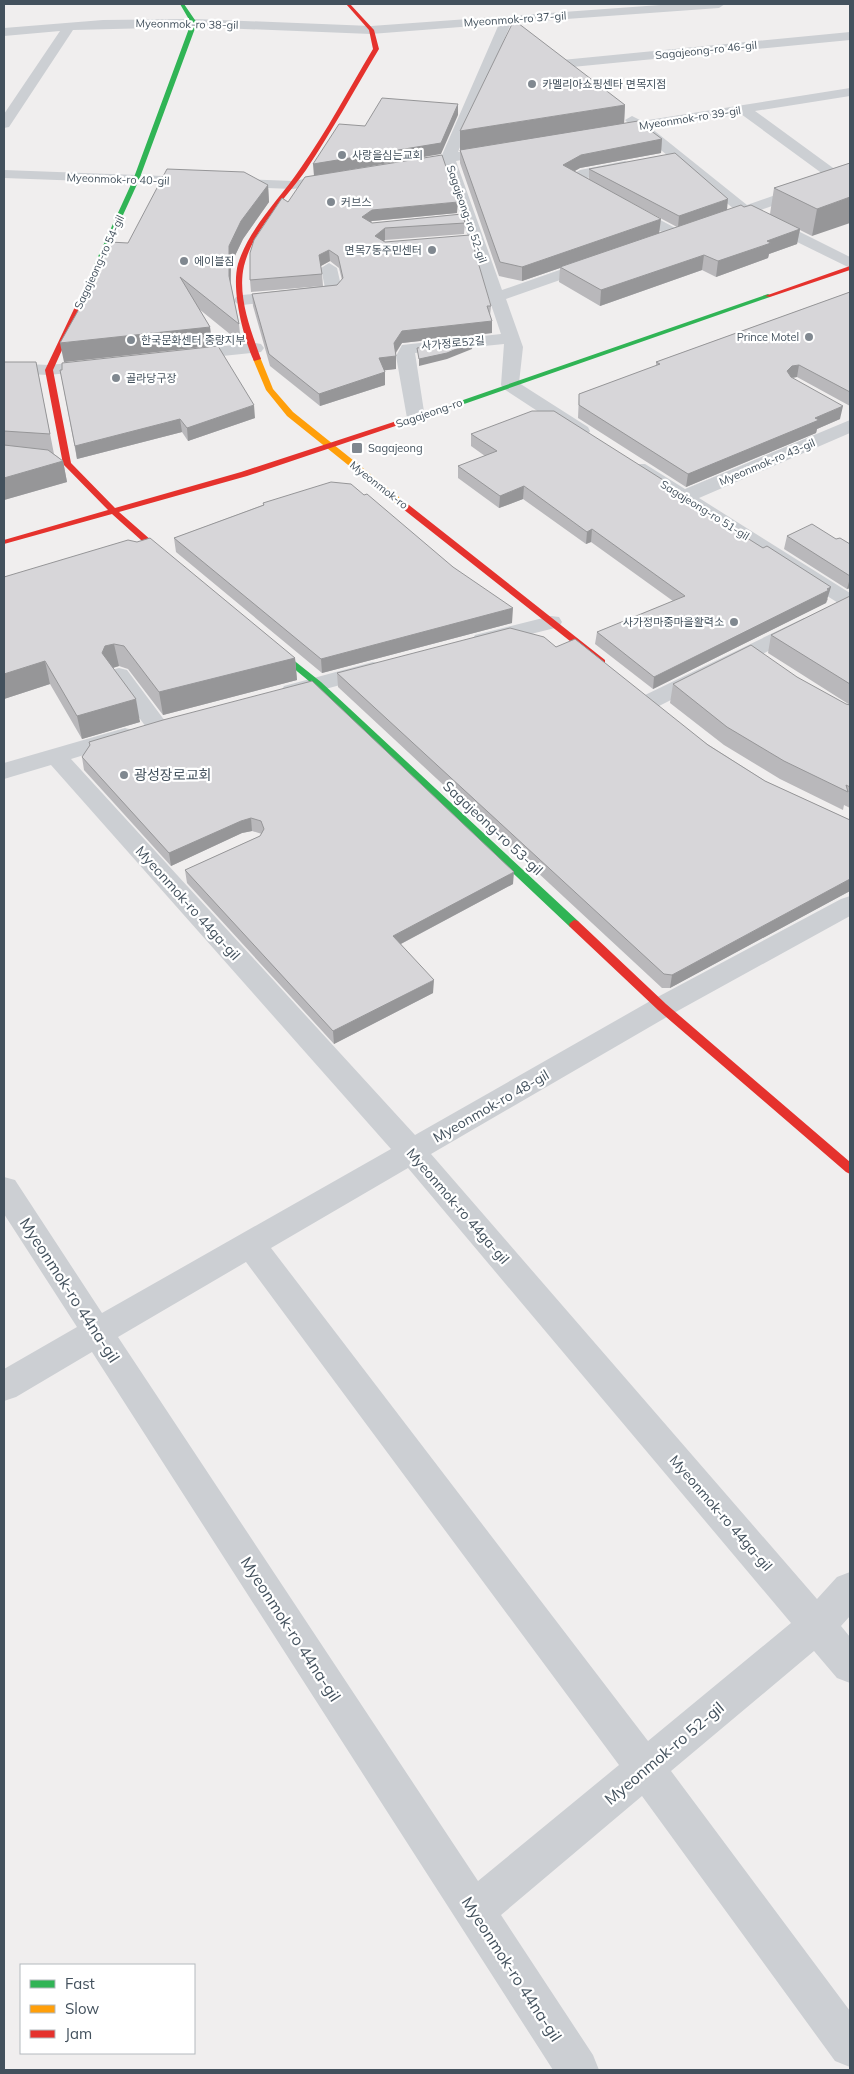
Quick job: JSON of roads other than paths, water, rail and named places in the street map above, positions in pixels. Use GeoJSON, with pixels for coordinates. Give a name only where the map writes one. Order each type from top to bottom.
{"type":"FeatureCollection","features":[{"type":"Feature","properties":{"kind":"street"},"geometry":{"type":"LineString","coordinates":[[182,4],[194,23]]}},
{"type":"Feature","properties":{"kind":"street"},"geometry":{"type":"LineString","coordinates":[[348,4],[371,30]]}},
{"type":"Feature","properties":{"kind":"street"},"geometry":{"type":"LineString","coordinates":[[497,4],[506,19],[520,31]]}},
{"type":"Feature","properties":{"kind":"street","name":"Myeonmok-ro 37-gil"},"geometry":{"type":"LineString","coordinates":[[371,30],[719,4]]}},
{"type":"Feature","properties":{"kind":"street"},"geometry":{"type":"LineString","coordinates":[[236,11],[246,25]]}},
{"type":"Feature","properties":{"kind":"street","name":"Sagajeong-ro 52-gil"},"geometry":{"type":"LineString","coordinates":[[506,19],[448,158],[514,347],[510,385]]}},
{"type":"Feature","properties":{"kind":"street","name":"Myeonmok-ro 38-gil"},"geometry":{"type":"LineString","coordinates":[[4,32],[70,26],[194,23],[371,30]]}},
{"type":"Feature","properties":{"kind":"street","name":"Sagajeong-ro 54-gil"},"geometry":{"type":"LineString","coordinates":[[49,370],[136,180],[194,23]]}},
{"type":"Feature","properties":{"kind":"street"},"geometry":{"type":"LineString","coordinates":[[4,124],[70,26]]}},
{"type":"Feature","properties":{"kind":"street","name":"Myeonmok-ro"},"geometry":{"type":"LineString","coordinates":[[371,30],[376,49],[293,185],[271,214],[244,257],[239,273],[242,300],[264,379],[274,397],[294,418],[612,670]]}},
{"type":"Feature","properties":{"kind":"street","name":"Sagajeong-ro 46-gil"},"geometry":{"type":"LineString","coordinates":[[562,64],[850,36]]}},
{"type":"Feature","properties":{"kind":"street"},"geometry":{"type":"LineString","coordinates":[[548,53],[578,76]]}},
{"type":"Feature","properties":{"kind":"street","name":"Myeonmok-ro 39-gil"},"geometry":{"type":"LineString","coordinates":[[592,134],[850,92]]}},
{"type":"Feature","properties":{"kind":"street"},"geometry":{"type":"LineString","coordinates":[[743,109],[844,176]]}},
{"type":"Feature","properties":{"kind":"street"},"geometry":{"type":"LineString","coordinates":[[623,114],[744,210],[850,263]]}},
{"type":"Feature","properties":{"kind":"street"},"geometry":{"type":"LineString","coordinates":[[390,168],[506,148]]}},
{"type":"Feature","properties":{"kind":"street"},"geometry":{"type":"LineString","coordinates":[[657,159],[676,156]]}},
{"type":"Feature","properties":{"kind":"street"},"geometry":{"type":"LineString","coordinates":[[568,160],[583,173]]}},
{"type":"Feature","properties":{"kind":"street"},"geometry":{"type":"LineString","coordinates":[[637,163],[583,173],[571,179],[676,234]]}},
{"type":"Feature","properties":{"kind":"street","name":"Myeonmok-ro 40-gil"},"geometry":{"type":"LineString","coordinates":[[4,174],[293,185]]}},
{"type":"Feature","properties":{"kind":"street"},"geometry":{"type":"LineString","coordinates":[[718,219],[844,176]]}},
{"type":"Feature","properties":{"kind":"street"},"geometry":{"type":"LineString","coordinates":[[293,185],[332,178]]}},
{"type":"Feature","properties":{"kind":"street"},"geometry":{"type":"LineString","coordinates":[[450,221],[469,219]]}},
{"type":"Feature","properties":{"kind":"street"},"geometry":{"type":"LineString","coordinates":[[652,242],[693,228]]}},
{"type":"Feature","properties":{"kind":"street"},"geometry":{"type":"LineString","coordinates":[[458,242],[476,240]]}},
{"type":"Feature","properties":{"kind":"street"},"geometry":{"type":"LineString","coordinates":[[497,297],[606,258]]}},
{"type":"Feature","properties":{"kind":"street"},"geometry":{"type":"LineString","coordinates":[[242,300],[331,292],[334,290],[329,268]]}},
{"type":"Feature","properties":{"kind":"street","name":"Sagajeong-ro"},"geometry":{"type":"LineString","coordinates":[[4,542],[330,447],[850,268]]}},
{"type":"Feature","properties":{"kind":"street","name":"사가정로52길"},"geometry":{"type":"LineString","coordinates":[[416,418],[404,356],[408,349],[510,338]]}},
{"type":"Feature","properties":{"kind":"street"},"geometry":{"type":"LineString","coordinates":[[167,357],[255,348]]}},
{"type":"Feature","properties":{"kind":"street"},"geometry":{"type":"LineString","coordinates":[[4,368],[49,370],[118,363]]}},
{"type":"Feature","properties":{"kind":"street"},"geometry":{"type":"LineString","coordinates":[[49,370],[58,463],[180,570]]}},
{"type":"Feature","properties":{"kind":"street"},"geometry":{"type":"LineString","coordinates":[[510,385],[600,444]]}},
{"type":"Feature","properties":{"kind":"street","name":"Myeonmok-ro 43-gil"},"geometry":{"type":"LineString","coordinates":[[684,497],[848,418]]}},
{"type":"Feature","properties":{"kind":"street","name":"Sagajeong-ro 51-gil"},"geometry":{"type":"LineString","coordinates":[[624,459],[850,601]]}},
{"type":"Feature","properties":{"kind":"street"},"geometry":{"type":"LineString","coordinates":[[651,701],[850,601]]}},
{"type":"Feature","properties":{"kind":"street"},"geometry":{"type":"LineString","coordinates":[[467,644],[551,622]]}},
{"type":"Feature","properties":{"kind":"street","name":"Sagajeong-ro 53-gil"},"geometry":{"type":"LineString","coordinates":[[260,636],[318,684],[662,1007],[850,1169]]}},
{"type":"Feature","properties":{"kind":"street"},"geometry":{"type":"LineString","coordinates":[[749,652],[770,666]]}},
{"type":"Feature","properties":{"kind":"street"},"geometry":{"type":"LineString","coordinates":[[272,696],[393,664]]}},
{"type":"Feature","properties":{"kind":"street"},"geometry":{"type":"LineString","coordinates":[[4,771],[165,724],[119,675]]}},
{"type":"Feature","properties":{"kind":"street","name":"Myeonmok-ro 44ga-gil"},"geometry":{"type":"LineString","coordinates":[[55,755],[180,874],[411,1151],[850,1664]]}},
{"type":"Feature","properties":{"kind":"street","name":"Myeonmok-ro 48-gil"},"geometry":{"type":"LineString","coordinates":[[4,1386],[662,1007],[850,905]]}},
{"type":"Feature","properties":{"kind":"street","name":"Myeonmok-ro 44na-gil"},"geometry":{"type":"LineString","coordinates":[[4,1189],[578,2070]]}},
{"type":"Feature","properties":{"kind":"street"},"geometry":{"type":"LineString","coordinates":[[250,1243],[645,1768],[850,2046]]}},
{"type":"Feature","properties":{"kind":"street","name":"Myeonmok-ro 52-gil"},"geometry":{"type":"LineString","coordinates":[[474,1911],[817,1625],[850,1590]]}},
{"type":"Feature","properties":{"kind":"place","name":"카멜리아쇼핑센타 면목지점"},"geometry":{"type":"Point","coordinates":[532,84]}},
{"type":"Feature","properties":{"kind":"place","name":"사랑을심는교회"},"geometry":{"type":"Point","coordinates":[342,155]}},
{"type":"Feature","properties":{"kind":"place","name":"커브스"},"geometry":{"type":"Point","coordinates":[331,202]}},
{"type":"Feature","properties":{"kind":"place","name":"면목7동주민센터"},"geometry":{"type":"Point","coordinates":[432,250]}},
{"type":"Feature","properties":{"kind":"place","name":"에이블짐"},"geometry":{"type":"Point","coordinates":[184,261]}},
{"type":"Feature","properties":{"kind":"place","name":"Prince Motel"},"geometry":{"type":"Point","coordinates":[809,337]}},
{"type":"Feature","properties":{"kind":"place","name":"한국문화센터 중랑지부"},"geometry":{"type":"Point","coordinates":[131,340]}},
{"type":"Feature","properties":{"kind":"place","name":"골라당구장"},"geometry":{"type":"Point","coordinates":[116,378]}},
{"type":"Feature","properties":{"kind":"place","name":"Sagajeong"},"geometry":{"type":"Point","coordinates":[357,448]}},
{"type":"Feature","properties":{"kind":"place","name":"사가정마중마을활력소"},"geometry":{"type":"Point","coordinates":[734,622]}},
{"type":"Feature","properties":{"kind":"place","name":"광성장로교회"},"geometry":{"type":"Point","coordinates":[124,775]}}]}
